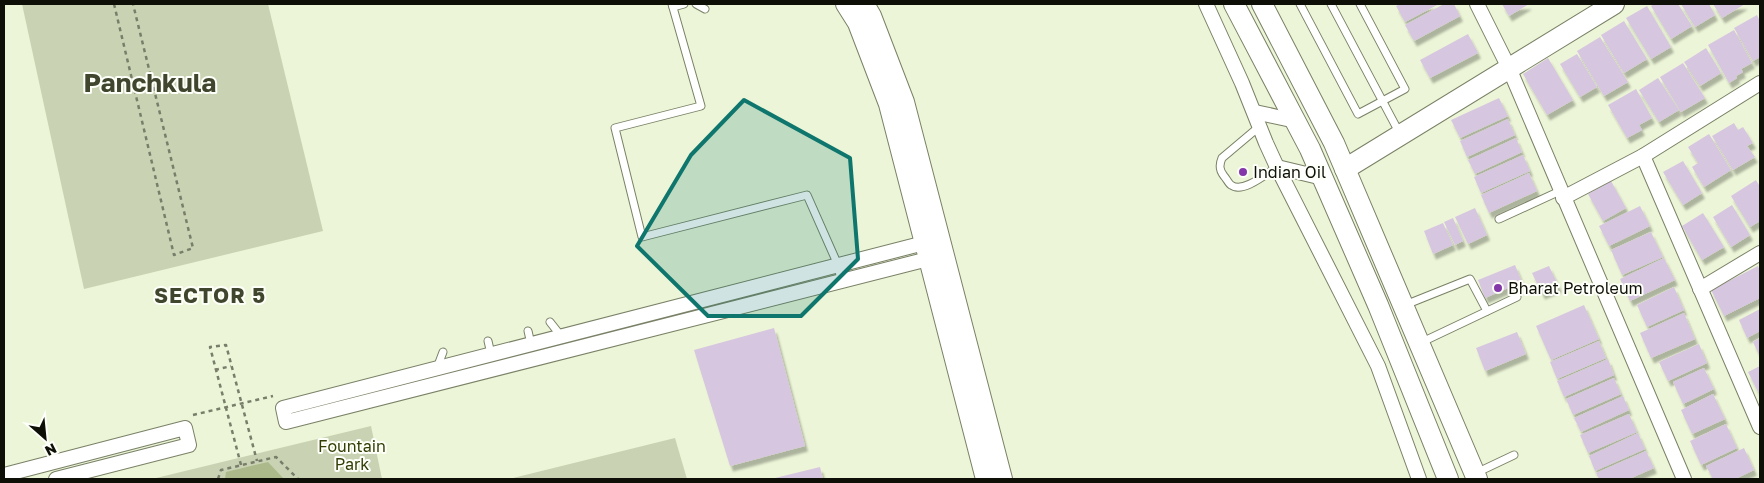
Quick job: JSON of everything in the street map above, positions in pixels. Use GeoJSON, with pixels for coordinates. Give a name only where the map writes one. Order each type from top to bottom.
{"type":"FeatureCollection","features":[{"type":"Feature","properties":{"kind":"street"},"geometry":{"type":"LineString","coordinates":[[846,4],[858,22],[889,104],[935,249],[1002,479]]}},
{"type":"Feature","properties":{"kind":"street"},"geometry":{"type":"LineString","coordinates":[[864,4],[872,16],[904,102],[986,479]]}},
{"type":"Feature","properties":{"kind":"street"},"geometry":{"type":"LineString","coordinates":[[1206,4],[1255,112],[1277,167],[1378,366],[1420,479]]}},
{"type":"Feature","properties":{"kind":"street"},"geometry":{"type":"LineString","coordinates":[[1234,4],[1296,121],[1323,178],[1378,305],[1448,479]]}},
{"type":"Feature","properties":{"kind":"street"},"geometry":{"type":"LineString","coordinates":[[1262,4],[1334,143],[1476,477]]}},
{"type":"Feature","properties":{"kind":"street"},"geometry":{"type":"LineString","coordinates":[[1477,4],[1509,68],[1684,479]]}},
{"type":"Feature","properties":{"kind":"street"},"geometry":{"type":"LineString","coordinates":[[1345,170],[1614,4]]}},
{"type":"Feature","properties":{"kind":"street"},"geometry":{"type":"LineString","coordinates":[[1562,194],[1644,156],[1760,83]]}},
{"type":"Feature","properties":{"kind":"street"},"geometry":{"type":"LineString","coordinates":[[1255,112],[1296,121]]}},
{"type":"Feature","properties":{"kind":"street"},"geometry":{"type":"LineString","coordinates":[[1644,156],[1760,427]]}},
{"type":"Feature","properties":{"kind":"street"},"geometry":{"type":"LineString","coordinates":[[1277,167],[1323,178]]}},
{"type":"Feature","properties":{"kind":"street"},"geometry":{"type":"LineString","coordinates":[[935,249],[841,281],[286,422],[283,408],[437,368],[490,348],[530,337],[562,336],[838,265],[935,249]]}},
{"type":"Feature","properties":{"kind":"street"},"geometry":{"type":"LineString","coordinates":[[1700,289],[1760,253]]}},
{"type":"Feature","properties":{"kind":"street"},"geometry":{"type":"LineString","coordinates":[[342,392],[345,407]]}},
{"type":"Feature","properties":{"kind":"street"},"geometry":{"type":"LineString","coordinates":[[301,403],[305,418]]}},
{"type":"Feature","properties":{"kind":"street"},"geometry":{"type":"LineString","coordinates":[[4,475],[185,428],[189,445],[56,479]]}},
{"type":"Feature","properties":{"kind":"lane"},"geometry":{"type":"LineString","coordinates":[[684,4],[672,6],[701,106],[615,128],[642,237],[807,195],[838,265],[841,281]]}},
{"type":"Feature","properties":{"kind":"lane"},"geometry":{"type":"LineString","coordinates":[[696,4],[705,9]]}},
{"type":"Feature","properties":{"kind":"lane"},"geometry":{"type":"LineString","coordinates":[[1300,4],[1358,114],[1405,89],[1360,4]]}},
{"type":"Feature","properties":{"kind":"lane"},"geometry":{"type":"LineString","coordinates":[[1331,4],[1401,135]]}},
{"type":"Feature","properties":{"kind":"lane"},"geometry":{"type":"LineString","coordinates":[[1260,126],[1222,158],[1219,164],[1221,172],[1231,186],[1239,188],[1250,185],[1277,167]]}},
{"type":"Feature","properties":{"kind":"lane"},"geometry":{"type":"LineString","coordinates":[[1499,220],[1562,194]]}},
{"type":"Feature","properties":{"kind":"lane"},"geometry":{"type":"LineString","coordinates":[[1404,306],[1470,279],[1486,311]]}},
{"type":"Feature","properties":{"kind":"lane"},"geometry":{"type":"LineString","coordinates":[[1420,343],[1517,297]]}},
{"type":"Feature","properties":{"kind":"lane"},"geometry":{"type":"LineString","coordinates":[[550,322],[562,336]]}},
{"type":"Feature","properties":{"kind":"lane"},"geometry":{"type":"LineString","coordinates":[[437,368],[443,352]]}},
{"type":"Feature","properties":{"kind":"lane"},"geometry":{"type":"LineString","coordinates":[[1476,477],[1514,455]]}},
{"type":"Feature","properties":{"kind":"path"},"geometry":{"type":"LineString","coordinates":[[114,4],[174,255],[193,248],[133,4]]}},
{"type":"Feature","properties":{"kind":"path"},"geometry":{"type":"LineString","coordinates":[[241,465],[210,347],[226,345],[257,461]]}},
{"type":"Feature","properties":{"kind":"path"},"geometry":{"type":"LineString","coordinates":[[215,370],[231,366]]}},
{"type":"Feature","properties":{"kind":"path"},"geometry":{"type":"LineString","coordinates":[[193,415],[273,396]]}},
{"type":"Feature","properties":{"kind":"path"},"geometry":{"type":"LineString","coordinates":[[218,479],[221,470],[276,456],[298,479]]}},
{"type":"Feature","properties":{"kind":"highlighted area"},"geometry":{"type":"Polygon","coordinates":[[[744,100],[850,158],[858,259],[801,316],[708,316],[637,246],[691,155],[744,100]]]}},
{"type":"Feature","properties":{"kind":"green space"},"geometry":{"type":"Polygon","coordinates":[[[22,4],[268,4],[323,231],[84,289],[22,4]]]}},
{"type":"Feature","properties":{"kind":"green space","name":"Fountain Park"},"geometry":{"type":"Polygon","coordinates":[[[371,426],[382,479],[152,479],[371,426]]]}},
{"type":"Feature","properties":{"kind":"green space"},"geometry":{"type":"Polygon","coordinates":[[[675,438],[687,479],[509,479],[675,438]]]}},
{"type":"Feature","properties":{"kind":"shaded area"},"geometry":{"type":"Polygon","coordinates":[[[268,462],[284,479],[225,479],[226,472],[268,462]]]}},
{"type":"Feature","properties":{"kind":"building"},"geometry":{"type":"Polygon","coordinates":[[[1400,4],[1439,4],[1405,22],[1396,6],[1400,4]]]}},
{"type":"Feature","properties":{"kind":"building"},"geometry":{"type":"Polygon","coordinates":[[[1444,4],[1454,4],[1460,16],[1414,41],[1405,25],[1444,4]]]}},
{"type":"Feature","properties":{"kind":"building"},"geometry":{"type":"Polygon","coordinates":[[[1502,4],[1529,4],[1509,16],[1502,4]]]}},
{"type":"Feature","properties":{"kind":"building"},"geometry":{"type":"Polygon","coordinates":[[[1654,4],[1678,4],[1692,26],[1671,39],[1651,6],[1654,4]]]}},
{"type":"Feature","properties":{"kind":"building"},"geometry":{"type":"Polygon","coordinates":[[[1681,4],[1709,4],[1715,15],[1695,27],[1681,4]]]}},
{"type":"Feature","properties":{"kind":"building"},"geometry":{"type":"Polygon","coordinates":[[[1713,4],[1745,4],[1722,18],[1713,4]]]}},
{"type":"Feature","properties":{"kind":"building"},"geometry":{"type":"Polygon","coordinates":[[[1647,6],[1671,47],[1651,59],[1626,18],[1647,6]]]}},
{"type":"Feature","properties":{"kind":"building"},"geometry":{"type":"Polygon","coordinates":[[[1757,15],[1760,21],[1760,57],[1753,61],[1734,28],[1757,15]]]}},
{"type":"Feature","properties":{"kind":"building"},"geometry":{"type":"Polygon","coordinates":[[[1624,21],[1647,59],[1624,73],[1601,35],[1624,21]]]}},
{"type":"Feature","properties":{"kind":"building"},"geometry":{"type":"Polygon","coordinates":[[[1734,30],[1752,63],[1741,69],[1743,72],[1729,83],[1708,45],[1734,30]]]}},
{"type":"Feature","properties":{"kind":"building"},"geometry":{"type":"Polygon","coordinates":[[[1468,34],[1478,53],[1430,78],[1420,60],[1468,34]]]}},
{"type":"Feature","properties":{"kind":"building"},"geometry":{"type":"Polygon","coordinates":[[[1600,37],[1628,82],[1604,96],[1577,51],[1600,37]]]}},
{"type":"Feature","properties":{"kind":"building"},"geometry":{"type":"Polygon","coordinates":[[[1706,48],[1721,73],[1700,86],[1684,62],[1706,48]]]}},
{"type":"Feature","properties":{"kind":"building"},"geometry":{"type":"Polygon","coordinates":[[[1577,54],[1597,87],[1580,97],[1560,64],[1577,54]]]}},
{"type":"Feature","properties":{"kind":"building"},"geometry":{"type":"Polygon","coordinates":[[[1548,58],[1573,100],[1547,115],[1523,74],[1548,58]]]}},
{"type":"Feature","properties":{"kind":"building"},"geometry":{"type":"Polygon","coordinates":[[[1683,63],[1705,98],[1681,112],[1660,77],[1683,63]]]}},
{"type":"Feature","properties":{"kind":"building"},"geometry":{"type":"Polygon","coordinates":[[[1658,78],[1679,110],[1659,122],[1639,90],[1658,78]]]}},
{"type":"Feature","properties":{"kind":"building"},"geometry":{"type":"Polygon","coordinates":[[[1636,89],[1652,118],[1639,125],[1642,130],[1627,138],[1608,105],[1636,89]]]}},
{"type":"Feature","properties":{"kind":"building"},"geometry":{"type":"Polygon","coordinates":[[[1499,98],[1508,116],[1460,138],[1451,120],[1499,98]]]}},
{"type":"Feature","properties":{"kind":"building"},"geometry":{"type":"Polygon","coordinates":[[[1508,119],[1515,135],[1467,157],[1460,141],[1508,119]]]}},
{"type":"Feature","properties":{"kind":"building"},"geometry":{"type":"Polygon","coordinates":[[[1734,123],[1738,130],[1743,127],[1753,143],[1747,146],[1755,157],[1733,170],[1712,136],[1734,123]]]}},
{"type":"Feature","properties":{"kind":"building"},"geometry":{"type":"Polygon","coordinates":[[[1709,134],[1731,170],[1704,187],[1692,167],[1698,163],[1688,147],[1709,134]]]}},
{"type":"Feature","properties":{"kind":"building"},"geometry":{"type":"Polygon","coordinates":[[[1516,138],[1522,152],[1475,174],[1468,160],[1516,138]]]}},
{"type":"Feature","properties":{"kind":"building"},"geometry":{"type":"Polygon","coordinates":[[[1523,155],[1530,171],[1481,193],[1474,177],[1523,155]]]}},
{"type":"Feature","properties":{"kind":"building"},"geometry":{"type":"Polygon","coordinates":[[[1683,161],[1702,193],[1683,205],[1663,172],[1683,161]]]}},
{"type":"Feature","properties":{"kind":"building"},"geometry":{"type":"Polygon","coordinates":[[[1529,173],[1537,191],[1489,213],[1481,195],[1529,173]]]}},
{"type":"Feature","properties":{"kind":"building"},"geometry":{"type":"Polygon","coordinates":[[[1756,180],[1760,187],[1760,221],[1750,227],[1731,196],[1756,180]]]}},
{"type":"Feature","properties":{"kind":"building"},"geometry":{"type":"Polygon","coordinates":[[[1611,181],[1626,208],[1603,221],[1588,194],[1611,181]]]}},
{"type":"Feature","properties":{"kind":"building"},"geometry":{"type":"Polygon","coordinates":[[[1732,205],[1750,235],[1731,247],[1713,217],[1732,205]]]}},
{"type":"Feature","properties":{"kind":"building"},"geometry":{"type":"Polygon","coordinates":[[[1640,206],[1650,226],[1609,246],[1599,226],[1640,206]]]}},
{"type":"Feature","properties":{"kind":"building"},"geometry":{"type":"Polygon","coordinates":[[[1475,208],[1487,235],[1468,244],[1455,217],[1475,208]]]}},
{"type":"Feature","properties":{"kind":"building"},"geometry":{"type":"Polygon","coordinates":[[[1703,213],[1724,247],[1702,260],[1682,226],[1703,213]]]}},
{"type":"Feature","properties":{"kind":"building"},"geometry":{"type":"Polygon","coordinates":[[[1453,218],[1463,241],[1455,245],[1444,222],[1453,218]]]}},
{"type":"Feature","properties":{"kind":"building"},"geometry":{"type":"Polygon","coordinates":[[[1443,223],[1453,245],[1433,254],[1424,231],[1443,223]]]}},
{"type":"Feature","properties":{"kind":"building"},"geometry":{"type":"Polygon","coordinates":[[[1651,232],[1663,257],[1622,275],[1611,250],[1651,232]]]}},
{"type":"Feature","properties":{"kind":"building"},"geometry":{"type":"Polygon","coordinates":[[[1664,258],[1675,280],[1630,301],[1620,279],[1664,258]]]}},
{"type":"Feature","properties":{"kind":"building"},"geometry":{"type":"Polygon","coordinates":[[[1515,265],[1522,282],[1485,298],[1478,280],[1515,265]]]}},
{"type":"Feature","properties":{"kind":"building"},"geometry":{"type":"Polygon","coordinates":[[[1549,266],[1559,287],[1542,294],[1532,273],[1549,266]]]}},
{"type":"Feature","properties":{"kind":"building"},"geometry":{"type":"Polygon","coordinates":[[[1758,266],[1760,271],[1760,298],[1724,316],[1711,290],[1758,266]]]}},
{"type":"Feature","properties":{"kind":"building"},"geometry":{"type":"Polygon","coordinates":[[[1674,287],[1684,310],[1647,327],[1637,305],[1674,287]]]}},
{"type":"Feature","properties":{"kind":"building"},"geometry":{"type":"Polygon","coordinates":[[[1584,305],[1599,339],[1551,360],[1536,326],[1584,305]]]}},
{"type":"Feature","properties":{"kind":"building"},"geometry":{"type":"Polygon","coordinates":[[[1760,309],[1760,331],[1747,338],[1739,320],[1760,309]]]}},
{"type":"Feature","properties":{"kind":"building"},"geometry":{"type":"Polygon","coordinates":[[[1684,313],[1695,339],[1651,358],[1640,333],[1684,313]]]}},
{"type":"Feature","properties":{"kind":"building"},"geometry":{"type":"Polygon","coordinates":[[[774,328],[805,446],[730,466],[694,350],[774,328]]]}},
{"type":"Feature","properties":{"kind":"building"},"geometry":{"type":"Polygon","coordinates":[[[1517,332],[1526,354],[1485,371],[1476,348],[1517,332]]]}},
{"type":"Feature","properties":{"kind":"building"},"geometry":{"type":"Polygon","coordinates":[[[1760,338],[1760,357],[1753,342],[1760,338]]]}},
{"type":"Feature","properties":{"kind":"building"},"geometry":{"type":"Polygon","coordinates":[[[1599,341],[1606,358],[1557,379],[1550,362],[1599,341]]]}},
{"type":"Feature","properties":{"kind":"building"},"geometry":{"type":"Polygon","coordinates":[[[1699,344],[1707,363],[1668,381],[1659,362],[1699,344]]]}},
{"type":"Feature","properties":{"kind":"building"},"geometry":{"type":"Polygon","coordinates":[[[1608,359],[1614,375],[1564,397],[1557,381],[1608,359]]]}},
{"type":"Feature","properties":{"kind":"building"},"geometry":{"type":"Polygon","coordinates":[[[1760,366],[1760,391],[1758,392],[1748,372],[1760,366]]]}},
{"type":"Feature","properties":{"kind":"building"},"geometry":{"type":"Polygon","coordinates":[[[1704,368],[1714,389],[1683,404],[1673,382],[1704,368]]]}},
{"type":"Feature","properties":{"kind":"building"},"geometry":{"type":"Polygon","coordinates":[[[1614,378],[1621,394],[1573,415],[1566,399],[1614,378]]]}},
{"type":"Feature","properties":{"kind":"building"},"geometry":{"type":"Polygon","coordinates":[[[1713,394],[1725,419],[1692,434],[1681,410],[1713,394]]]}},
{"type":"Feature","properties":{"kind":"building"},"geometry":{"type":"Polygon","coordinates":[[[1623,396],[1629,410],[1581,432],[1574,418],[1623,396]]]}},
{"type":"Feature","properties":{"kind":"building"},"geometry":{"type":"Polygon","coordinates":[[[1629,414],[1637,432],[1588,453],[1580,435],[1629,414]]]}},
{"type":"Feature","properties":{"kind":"building"},"geometry":{"type":"Polygon","coordinates":[[[1726,424],[1737,448],[1701,465],[1690,441],[1726,424]]]}},
{"type":"Feature","properties":{"kind":"building"},"geometry":{"type":"Polygon","coordinates":[[[1638,433],[1645,449],[1595,471],[1589,456],[1638,433]]]}},
{"type":"Feature","properties":{"kind":"building"},"geometry":{"type":"Polygon","coordinates":[[[1744,448],[1754,470],[1735,479],[1713,479],[1706,466],[1744,448]]]}},
{"type":"Feature","properties":{"kind":"building"},"geometry":{"type":"Polygon","coordinates":[[[1646,451],[1654,468],[1629,479],[1599,479],[1596,473],[1646,451]]]}},
{"type":"Feature","properties":{"kind":"building"},"geometry":{"type":"Polygon","coordinates":[[[820,467],[823,479],[771,479],[820,467]]]}},
{"type":"Feature","properties":{"kind":"place","name":"Indian Oil"},"geometry":{"type":"Point","coordinates":[1243,172]}},
{"type":"Feature","properties":{"kind":"place","name":"Bharat Petroleum"},"geometry":{"type":"Point","coordinates":[1498,288]}},
{"type":"Feature","properties":{"kind":"district","name":"Panchkula"},"geometry":{"type":"Point","coordinates":[150,83]}},
{"type":"Feature","properties":{"kind":"district","name":"SECTOR 5"},"geometry":{"type":"Point","coordinates":[210,296]}}]}
